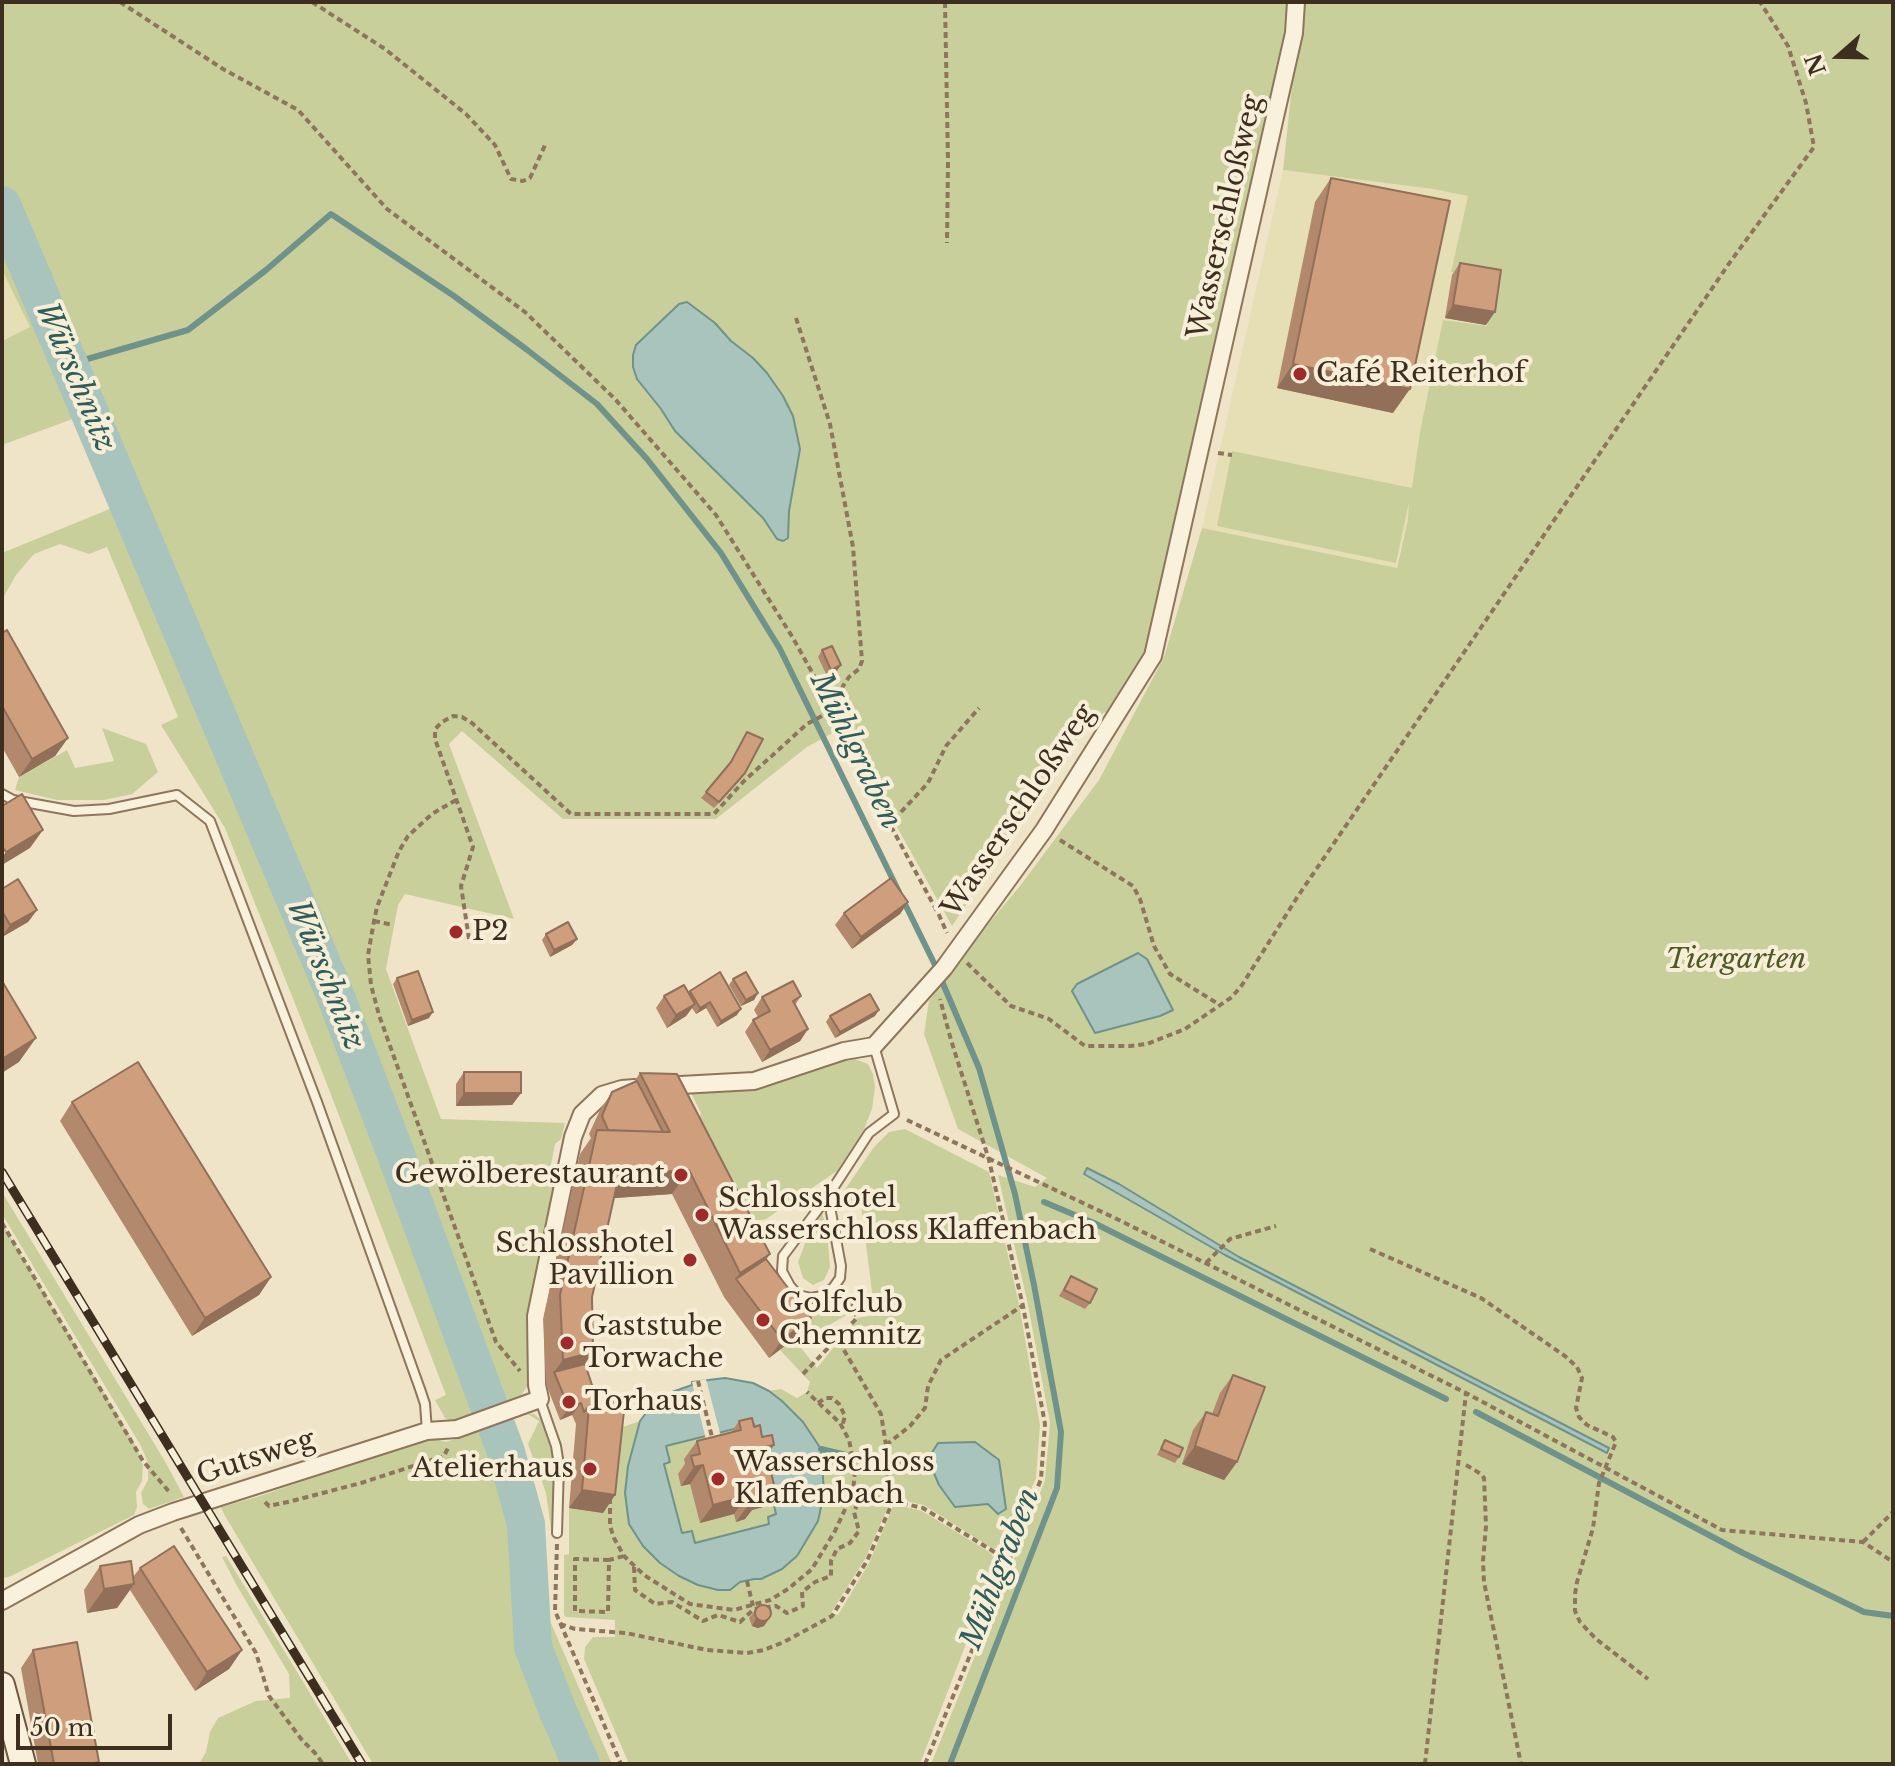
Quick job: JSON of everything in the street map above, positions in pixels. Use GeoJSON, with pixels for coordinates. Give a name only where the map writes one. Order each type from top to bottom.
{"type":"FeatureCollection","features":[{"type":"Feature","properties":{"kind":"main road"},"geometry":{"type":"LineString","coordinates":[[3,1690],[23,1764]]}},
{"type":"Feature","properties":{"kind":"street","name":"Wasserschloßweg"},"geometry":{"type":"LineString","coordinates":[[874,1046],[939,973],[1044,830],[1153,656],[1294,33],[1296,2]]}},
{"type":"Feature","properties":{"kind":"street"},"geometry":{"type":"LineString","coordinates":[[538,1392],[536,1316],[573,1137],[582,1114],[602,1095],[622,1089],[754,1081],[844,1051],[874,1046]]}},
{"type":"Feature","properties":{"kind":"street","name":"Gutsweg"},"geometry":{"type":"LineString","coordinates":[[2,1601],[139,1525],[427,1431],[457,1429],[523,1405],[538,1392]]}},
{"type":"Feature","properties":{"kind":"lane"},"geometry":{"type":"LineString","coordinates":[[2,794],[13,800],[74,811],[109,809],[177,795],[210,821],[317,1102],[425,1404],[427,1431]]}},
{"type":"Feature","properties":{"kind":"lane"},"geometry":{"type":"LineString","coordinates":[[828,1196],[841,1266],[840,1278],[822,1296],[811,1298],[798,1295],[782,1271],[783,1256],[828,1196],[869,1133],[894,1114],[874,1046]]}},
{"type":"Feature","properties":{"kind":"lane"},"geometry":{"type":"LineString","coordinates":[[538,1392],[559,1465],[557,1533]]}},
{"type":"Feature","properties":{"kind":"path"},"geometry":{"type":"LineString","coordinates":[[120,2],[223,69],[298,110],[387,209],[525,312],[615,399],[716,515],[793,638],[939,915],[955,952],[1011,1006],[1049,1019],[1085,1046],[1147,1044],[1185,1029],[1232,997],[1242,985],[1298,896],[1728,265],[1814,147],[1806,103],[1788,46],[1760,2]]}},
{"type":"Feature","properties":{"kind":"path"},"geometry":{"type":"LineString","coordinates":[[312,2],[385,49],[459,108],[495,145],[511,179],[523,181],[530,178],[546,143]]}},
{"type":"Feature","properties":{"kind":"path"},"geometry":{"type":"LineString","coordinates":[[945,2],[947,243]]}},
{"type":"Feature","properties":{"kind":"path"},"geometry":{"type":"LineString","coordinates":[[796,318],[830,424],[853,547],[862,661],[859,669],[843,686],[836,702]]}},
{"type":"Feature","properties":{"kind":"path"},"geometry":{"type":"LineString","coordinates":[[901,812],[928,783],[946,746],[979,708]]}},
{"type":"Feature","properties":{"kind":"path"},"geometry":{"type":"LineString","coordinates":[[469,939],[461,886],[473,847],[435,739],[435,729],[442,722],[453,716],[472,723],[571,814],[714,814],[744,781],[807,724],[833,710]]}},
{"type":"Feature","properties":{"kind":"path"},"geometry":{"type":"LineString","coordinates":[[456,800],[432,814],[408,836],[399,851],[374,921],[368,955],[371,985],[496,1342],[538,1392]]}},
{"type":"Feature","properties":{"kind":"path"},"geometry":{"type":"LineString","coordinates":[[1044,830],[1133,886],[1154,946],[1170,974],[1220,1005]]}},
{"type":"Feature","properties":{"kind":"path"},"geometry":{"type":"LineString","coordinates":[[374,921],[393,925]]}},
{"type":"Feature","properties":{"kind":"path"},"geometry":{"type":"LineString","coordinates":[[925,1764],[1041,1479],[1045,1424],[1023,1306],[989,1160],[951,1040],[939,973]]}},
{"type":"Feature","properties":{"kind":"path"},"geometry":{"type":"LineString","coordinates":[[894,1114],[1206,1263],[1466,1393],[1722,1530],[1863,1542],[1893,1562]]}},
{"type":"Feature","properties":{"kind":"path"},"geometry":{"type":"LineString","coordinates":[[2,1223],[143,1461],[170,1491],[188,1542],[256,1653],[269,1696],[323,1764]]}},
{"type":"Feature","properties":{"kind":"path"},"geometry":{"type":"LineString","coordinates":[[749,1237],[769,1226],[792,1246]]}},
{"type":"Feature","properties":{"kind":"path"},"geometry":{"type":"LineString","coordinates":[[1206,1263],[1230,1239],[1276,1226]]}},
{"type":"Feature","properties":{"kind":"path"},"geometry":{"type":"LineString","coordinates":[[1370,1249],[1472,1292],[1573,1362],[1582,1378],[1576,1408],[1579,1417],[1587,1425],[1613,1437],[1616,1442],[1599,1483],[1593,1528],[1577,1582],[1575,1611],[1580,1622],[1596,1639],[1648,1679]]}},
{"type":"Feature","properties":{"kind":"path"},"geometry":{"type":"LineString","coordinates":[[803,1374],[857,1318],[840,1278]]}},
{"type":"Feature","properties":{"kind":"path"},"geometry":{"type":"LineString","coordinates":[[886,1445],[910,1426],[925,1408],[928,1386],[941,1360],[1023,1306]]}},
{"type":"Feature","properties":{"kind":"path"},"geometry":{"type":"LineString","coordinates":[[560,1624],[575,1629],[626,1633],[707,1650],[747,1653],[784,1642],[832,1616],[867,1561],[893,1501],[881,1414],[837,1338]]}},
{"type":"Feature","properties":{"kind":"path"},"geometry":{"type":"LineString","coordinates":[[698,1381],[716,1451]]}},
{"type":"Feature","properties":{"kind":"path"},"geometry":{"type":"LineString","coordinates":[[634,1567],[635,1590],[655,1604],[672,1602],[703,1621],[718,1615],[740,1622],[812,1569],[835,1531],[853,1492],[855,1470],[849,1440],[842,1427],[807,1392]]}},
{"type":"Feature","properties":{"kind":"path"},"geometry":{"type":"LineString","coordinates":[[1425,1764],[1466,1393]]}},
{"type":"Feature","properties":{"kind":"path"},"geometry":{"type":"LineString","coordinates":[[818,1403],[832,1398],[839,1404],[845,1416],[842,1427]]}},
{"type":"Feature","properties":{"kind":"path"},"geometry":{"type":"LineString","coordinates":[[249,1488],[269,1506],[361,1483],[444,1456],[457,1429]]}},
{"type":"Feature","properties":{"kind":"path"},"geometry":{"type":"LineString","coordinates":[[1466,1465],[1484,1478],[1484,1582],[1521,1764]]}},
{"type":"Feature","properties":{"kind":"path"},"geometry":{"type":"LineString","coordinates":[[853,1492],[923,1508],[1009,1561]]}},
{"type":"Feature","properties":{"kind":"path"},"geometry":{"type":"LineString","coordinates":[[610,1496],[610,1526],[614,1538],[624,1556],[644,1575],[690,1604],[734,1610],[776,1606],[787,1613],[803,1606],[802,1592],[815,1582],[831,1576],[831,1561],[837,1549],[850,1543],[859,1531],[854,1512],[862,1493]]}},
{"type":"Feature","properties":{"kind":"path"},"geometry":{"type":"LineString","coordinates":[[1863,1542],[1893,1512]]}},
{"type":"Feature","properties":{"kind":"path"},"geometry":{"type":"LineString","coordinates":[[557,1533],[555,1611],[621,1764]]}},
{"type":"Feature","properties":{"kind":"path"},"geometry":{"type":"LineString","coordinates":[[609,1560],[608,1612],[575,1611],[575,1559],[609,1560],[624,1556]]}},
{"type":"Feature","properties":{"kind":"path"},"geometry":{"type":"LineString","coordinates":[[747,1581],[754,1609]]}},
{"type":"Feature","properties":{"kind":"shaded area"},"geometry":{"type":"Polygon","coordinates":[[[1283,170],[1468,196],[1451,272],[1496,280],[1487,327],[1443,320],[1408,519],[1396,568],[1202,528],[1283,170]]]}},
{"type":"Feature","properties":{"kind":"shaded area"},"geometry":{"type":"Polygon","coordinates":[[[2,270],[30,327],[2,341],[2,270]]]}},
{"type":"Feature","properties":{"kind":"green space"},"geometry":{"type":"Polygon","coordinates":[[[2,2],[1293,2],[1151,654],[1114,709],[1091,718],[952,926],[842,728],[807,747],[716,819],[563,819],[462,731],[449,744],[514,919],[405,894],[398,905],[386,969],[441,1119],[565,1123],[561,1139],[555,1144],[548,1181],[555,1189],[527,1318],[528,1385],[520,1397],[454,1422],[445,1418],[435,1400],[446,1395],[225,828],[161,725],[178,717],[107,547],[89,554],[60,544],[34,554],[16,575],[3,598],[2,595],[2,553],[117,506],[78,417],[2,445],[2,341],[30,327],[2,270],[2,2]]]}},
{"type":"Feature","properties":{"kind":"green space","name":"Tiergarten"},"geometry":{"type":"Polygon","coordinates":[[[1301,2],[1893,2],[1893,1764],[931,1764],[1045,1480],[1050,1423],[1027,1300],[998,1175],[1035,1187],[1047,1178],[958,1129],[924,1034],[929,1001],[1099,780],[1164,657],[1202,528],[1397,568],[1409,502],[1396,563],[1217,526],[1232,451],[1412,488],[1443,320],[1487,326],[1496,280],[1451,272],[1468,196],[1283,170],[1301,2]]]}},
{"type":"Feature","properties":{"kind":"green space"},"geometry":{"type":"Polygon","coordinates":[[[102,728],[146,744],[158,772],[132,794],[104,800],[57,800],[15,790],[19,777],[67,750],[75,768],[114,761],[102,728]]]}},
{"type":"Feature","properties":{"kind":"green space"},"geometry":{"type":"Polygon","coordinates":[[[841,1058],[868,1064],[873,1074],[872,1109],[864,1129],[837,1171],[766,1219],[743,1223],[698,1123],[701,1113],[691,1093],[745,1089],[841,1058]]]}},
{"type":"Feature","properties":{"kind":"green space"},"geometry":{"type":"Polygon","coordinates":[[[905,1129],[989,1172],[1019,1304],[1040,1425],[1036,1478],[1007,1546],[993,1549],[924,1505],[892,1498],[865,1559],[831,1613],[838,1615],[869,1563],[894,1504],[922,1511],[991,1553],[999,1566],[920,1764],[629,1764],[584,1659],[585,1647],[593,1637],[615,1637],[615,1620],[564,1615],[564,1555],[569,1554],[569,1508],[603,1513],[611,1429],[640,1421],[628,1466],[660,1563],[698,1585],[761,1579],[797,1556],[818,1521],[821,1449],[803,1422],[769,1391],[781,1389],[797,1398],[807,1392],[810,1382],[780,1350],[794,1339],[817,1368],[857,1318],[875,1315],[861,1206],[831,1210],[874,1147],[889,1132],[905,1129]],[[999,1460],[988,1504],[998,1514],[1001,1484],[999,1460]]]}},
{"type":"Feature","properties":{"kind":"green space"},"geometry":{"type":"Polygon","coordinates":[[[2,1192],[184,1497],[149,1509],[143,1504],[141,1493],[148,1480],[148,1463],[141,1446],[2,1214],[2,1192]]]}},
{"type":"Feature","properties":{"kind":"green space"},"geometry":{"type":"Polygon","coordinates":[[[822,1213],[827,1230],[830,1267],[824,1280],[813,1285],[803,1278],[798,1262],[822,1213]]]}},
{"type":"Feature","properties":{"kind":"green space"},"geometry":{"type":"Polygon","coordinates":[[[2,1223],[137,1448],[143,1466],[134,1515],[2,1578],[2,1223]]]}},
{"type":"Feature","properties":{"kind":"green space"},"geometry":{"type":"Polygon","coordinates":[[[843,1297],[848,1314],[816,1333],[796,1307],[816,1312],[828,1309],[843,1297]]]}},
{"type":"Feature","properties":{"kind":"green space"},"geometry":{"type":"Polygon","coordinates":[[[526,1413],[534,1414],[541,1420],[555,1463],[551,1529],[546,1493],[528,1444],[539,1421],[526,1413]]]}},
{"type":"Feature","properties":{"kind":"green space"},"geometry":{"type":"Polygon","coordinates":[[[754,1424],[776,1514],[769,1524],[695,1543],[682,1534],[664,1464],[666,1446],[754,1424]]]}},
{"type":"Feature","properties":{"kind":"green space"},"geometry":{"type":"Polygon","coordinates":[[[485,1428],[510,1522],[526,1650],[569,1764],[373,1764],[221,1507],[429,1437],[446,1442],[485,1428]]]}},
{"type":"Feature","properties":{"kind":"green space"},"geometry":{"type":"Polygon","coordinates":[[[226,1556],[352,1764],[199,1764],[218,1718],[256,1701],[290,1698],[289,1674],[237,1586],[222,1557],[226,1556]]]}},
{"type":"Feature","properties":{"kind":"green space"},"geometry":{"type":"Polygon","coordinates":[[[551,1623],[612,1764],[589,1764],[563,1706],[540,1646],[539,1624],[551,1623]]]}},
{"type":"Feature","properties":{"kind":"water"},"geometry":{"type":"Polygon","coordinates":[[[687,302],[715,323],[767,373],[793,416],[800,449],[789,511],[788,538],[783,541],[777,539],[763,518],[675,431],[637,379],[633,367],[636,345],[679,304],[687,302]]]}},
{"type":"Feature","properties":{"kind":"water"},"geometry":{"type":"Polygon","coordinates":[[[1138,953],[1147,959],[1173,1010],[1095,1033],[1072,991],[1077,984],[1138,953]]]}},
{"type":"Feature","properties":{"kind":"water"},"geometry":{"type":"Polygon","coordinates":[[[1087,1168],[1239,1257],[1609,1448],[1607,1453],[1225,1255],[1084,1174],[1087,1168]]]}},
{"type":"Feature","properties":{"kind":"water"},"geometry":{"type":"Polygon","coordinates":[[[725,1378],[753,1383],[769,1391],[803,1422],[821,1449],[824,1493],[818,1521],[797,1556],[782,1569],[761,1579],[740,1582],[730,1590],[698,1585],[679,1576],[643,1546],[629,1524],[625,1493],[628,1466],[640,1421],[649,1409],[672,1392],[692,1385],[692,1382],[725,1378]],[[754,1424],[666,1446],[670,1462],[664,1464],[682,1533],[692,1531],[695,1543],[769,1524],[768,1517],[776,1514],[754,1424]]]}},
{"type":"Feature","properties":{"kind":"water"},"geometry":{"type":"Polygon","coordinates":[[[975,1442],[999,1460],[1006,1509],[998,1514],[988,1504],[955,1507],[939,1485],[928,1459],[938,1443],[975,1442]]]}},
{"type":"Feature","properties":{"kind":"pier"},"geometry":{"type":"Polygon","coordinates":[[[706,1379],[721,1437],[706,1440],[692,1382],[706,1379]]]}},
{"type":"Feature","properties":{"kind":"building"},"geometry":{"type":"Polygon","coordinates":[[[1331,178],[1450,201],[1410,389],[1293,364],[1331,178]]]}},
{"type":"Feature","properties":{"kind":"building"},"geometry":{"type":"Polygon","coordinates":[[[1460,263],[1501,270],[1495,312],[1453,305],[1460,263]]]}},
{"type":"Feature","properties":{"kind":"building"},"geometry":{"type":"Polygon","coordinates":[[[7,630],[68,738],[32,759],[2,706],[2,633],[7,630]]]}},
{"type":"Feature","properties":{"kind":"building"},"geometry":{"type":"Polygon","coordinates":[[[832,646],[841,665],[831,670],[822,650],[832,646]]]}},
{"type":"Feature","properties":{"kind":"building"},"geometry":{"type":"Polygon","coordinates":[[[747,732],[763,739],[745,773],[719,802],[706,792],[731,762],[747,732]]]}},
{"type":"Feature","properties":{"kind":"building"},"geometry":{"type":"Polygon","coordinates":[[[22,794],[43,830],[6,852],[2,846],[2,806],[22,794]]]}},
{"type":"Feature","properties":{"kind":"building"},"geometry":{"type":"Polygon","coordinates":[[[891,878],[908,902],[861,937],[844,913],[891,878]]]}},
{"type":"Feature","properties":{"kind":"building"},"geometry":{"type":"Polygon","coordinates":[[[18,879],[37,910],[10,925],[2,911],[2,889],[18,879]]]}},
{"type":"Feature","properties":{"kind":"building"},"geometry":{"type":"Polygon","coordinates":[[[568,922],[577,939],[554,950],[546,934],[568,922]]]}},
{"type":"Feature","properties":{"kind":"building"},"geometry":{"type":"Polygon","coordinates":[[[418,971],[433,1012],[412,1020],[397,978],[418,971]]]}},
{"type":"Feature","properties":{"kind":"building"},"geometry":{"type":"Polygon","coordinates":[[[720,972],[741,1009],[721,1021],[710,1002],[700,1008],[690,991],[720,972]]]}},
{"type":"Feature","properties":{"kind":"building"},"geometry":{"type":"Polygon","coordinates":[[[746,972],[758,993],[746,1000],[733,979],[746,972]]]}},
{"type":"Feature","properties":{"kind":"building"},"geometry":{"type":"Polygon","coordinates":[[[2,981],[36,1038],[2,1059],[2,981]]]}},
{"type":"Feature","properties":{"kind":"building"},"geometry":{"type":"Polygon","coordinates":[[[793,981],[801,996],[793,1001],[808,1029],[770,1050],[753,1020],[770,1011],[762,997],[793,981]]]}},
{"type":"Feature","properties":{"kind":"building"},"geometry":{"type":"Polygon","coordinates":[[[684,985],[695,1004],[676,1015],[664,996],[684,985]]]}},
{"type":"Feature","properties":{"kind":"building"},"geometry":{"type":"Polygon","coordinates":[[[870,994],[879,1010],[840,1032],[830,1016],[870,994]]]}},
{"type":"Feature","properties":{"kind":"building"},"geometry":{"type":"Polygon","coordinates":[[[138,1062],[271,1277],[205,1318],[72,1102],[138,1062]]]}},
{"type":"Feature","properties":{"kind":"building"},"geometry":{"type":"Polygon","coordinates":[[[464,1072],[521,1072],[521,1093],[464,1093],[464,1072]]]}},
{"type":"Feature","properties":{"kind":"building"},"geometry":{"type":"Polygon","coordinates":[[[640,1073],[677,1074],[770,1254],[740,1273],[689,1170],[619,1175],[592,1297],[593,1352],[563,1360],[560,1295],[597,1130],[670,1132],[640,1073]]]}},
{"type":"Feature","properties":{"kind":"building"},"geometry":{"type":"Polygon","coordinates":[[[637,1081],[663,1132],[608,1130],[602,1116],[612,1092],[637,1081]]]}},
{"type":"Feature","properties":{"kind":"building"},"geometry":{"type":"Polygon","coordinates":[[[766,1259],[811,1318],[782,1340],[736,1279],[766,1259]]]}},
{"type":"Feature","properties":{"kind":"building"},"geometry":{"type":"Polygon","coordinates":[[[1071,1276],[1097,1289],[1090,1303],[1064,1290],[1071,1276]]]}},
{"type":"Feature","properties":{"kind":"building"},"geometry":{"type":"Polygon","coordinates":[[[585,1364],[598,1403],[584,1412],[581,1403],[569,1408],[554,1372],[585,1364]]]}},
{"type":"Feature","properties":{"kind":"building"},"geometry":{"type":"Polygon","coordinates":[[[1233,1375],[1265,1387],[1237,1462],[1195,1446],[1206,1412],[1218,1416],[1233,1375]]]}},
{"type":"Feature","properties":{"kind":"building"},"geometry":{"type":"Polygon","coordinates":[[[619,1395],[624,1411],[615,1495],[582,1490],[589,1406],[619,1395]]]}},
{"type":"Feature","properties":{"kind":"building","name":"Wasserschloss Klaffenbach"},"geometry":{"type":"Polygon","coordinates":[[[752,1418],[754,1427],[760,1425],[762,1437],[772,1435],[774,1445],[765,1447],[775,1489],[756,1494],[758,1501],[748,1503],[747,1496],[713,1505],[703,1465],[694,1467],[691,1456],[700,1454],[697,1441],[741,1430],[739,1421],[752,1418]]]}},
{"type":"Feature","properties":{"kind":"building"},"geometry":{"type":"Polygon","coordinates":[[[1165,1440],[1183,1448],[1179,1457],[1161,1449],[1165,1440]]]}},
{"type":"Feature","properties":{"kind":"building"},"geometry":{"type":"Polygon","coordinates":[[[174,1546],[242,1650],[207,1672],[140,1568],[174,1546]]]}},
{"type":"Feature","properties":{"kind":"building"},"geometry":{"type":"Polygon","coordinates":[[[131,1561],[134,1584],[104,1589],[100,1566],[131,1561]]]}},
{"type":"Feature","properties":{"kind":"building"},"geometry":{"type":"Polygon","coordinates":[[[760,1605],[766,1605],[771,1613],[769,1619],[760,1621],[755,1616],[755,1610],[760,1605]]]}},
{"type":"Feature","properties":{"kind":"building"},"geometry":{"type":"Polygon","coordinates":[[[77,1642],[99,1762],[54,1764],[33,1650],[77,1642]]]}},
{"type":"Feature","properties":{"kind":"waterway","name":"Würschnitz"},"geometry":{"type":"LineString","coordinates":[[2,205],[334,992],[397,1157],[506,1452],[526,1524],[533,1647],[581,1764]]}},
{"type":"Feature","properties":{"kind":"waterway","name":"Mühlgraben"},"geometry":{"type":"LineString","coordinates":[[70,364],[188,330],[266,270],[331,214],[454,296],[597,404],[647,459],[721,553],[780,649],[899,892]]}},
{"type":"Feature","properties":{"kind":"waterway","name":"Mühlgraben"},"geometry":{"type":"LineString","coordinates":[[904,902],[979,1068],[1015,1194],[1061,1432],[1057,1488],[950,1764]]}},
{"type":"Feature","properties":{"kind":"waterway"},"geometry":{"type":"LineString","coordinates":[[1044,1202],[1094,1223],[1446,1399]]}},
{"type":"Feature","properties":{"kind":"waterway"},"geometry":{"type":"LineString","coordinates":[[1476,1412],[1743,1553],[1864,1612],[1893,1616]]}},
{"type":"Feature","properties":{"kind":"waterway"},"geometry":{"type":"LineString","coordinates":[[821,1449],[880,1463],[928,1459]]}},
{"type":"Feature","properties":{"kind":"railway"},"geometry":{"type":"LineString","coordinates":[[2,1172],[362,1764]]}},
{"type":"Feature","properties":{"kind":"place","name":"Café Reiterhof"},"geometry":{"type":"Point","coordinates":[1300,374]}},
{"type":"Feature","properties":{"kind":"place","name":"P2"},"geometry":{"type":"Point","coordinates":[456,932]}},
{"type":"Feature","properties":{"kind":"place","name":"Gewölberestaurant"},"geometry":{"type":"Point","coordinates":[681,1175]}},
{"type":"Feature","properties":{"kind":"place","name":"Schlosshotel Wasserschloss Klaffenbach"},"geometry":{"type":"Point","coordinates":[702,1215]}},
{"type":"Feature","properties":{"kind":"place","name":"Schlosshotel Pavillion"},"geometry":{"type":"Point","coordinates":[690,1260]}},
{"type":"Feature","properties":{"kind":"place","name":"Golfclub Chemnitz"},"geometry":{"type":"Point","coordinates":[763,1320]}},
{"type":"Feature","properties":{"kind":"place","name":"Gaststube Torwache"},"geometry":{"type":"Point","coordinates":[567,1343]}},
{"type":"Feature","properties":{"kind":"place","name":"Torhaus"},"geometry":{"type":"Point","coordinates":[569,1402]}},
{"type":"Feature","properties":{"kind":"place","name":"Atelierhaus"},"geometry":{"type":"Point","coordinates":[590,1469]}},
{"type":"Feature","properties":{"kind":"place","name":"Wasserschloss Klaffenbach"},"geometry":{"type":"Point","coordinates":[718,1479]}}]}
